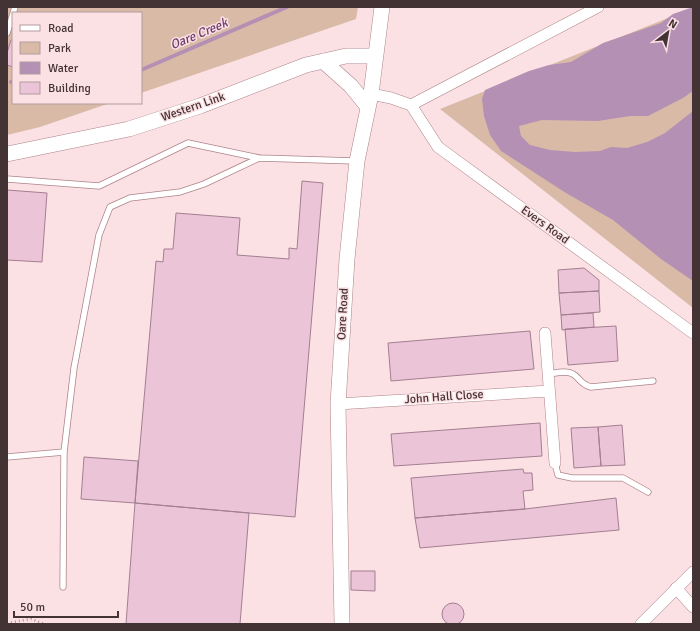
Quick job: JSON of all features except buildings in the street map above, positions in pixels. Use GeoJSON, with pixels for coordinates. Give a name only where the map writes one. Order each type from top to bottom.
{"type":"FeatureCollection","features":[{"type":"Feature","properties":{"kind":"street","name":"Oare Road"},"geometry":{"type":"LineString","coordinates":[[342,624],[338,404],[347,259],[357,161],[370,100],[382,7]]}},
{"type":"Feature","properties":{"kind":"street"},"geometry":{"type":"LineString","coordinates":[[323,61],[351,86],[370,100],[391,98],[411,105],[598,7]]}},
{"type":"Feature","properties":{"kind":"street","name":"Western Link"},"geometry":{"type":"LineString","coordinates":[[7,154],[129,129],[200,106],[306,65],[346,56],[376,56]]}},
{"type":"Feature","properties":{"kind":"street","name":"Evers Road"},"geometry":{"type":"LineString","coordinates":[[411,105],[438,147],[693,333]]}},
{"type":"Feature","properties":{"kind":"street"},"geometry":{"type":"LineString","coordinates":[[545,334],[555,463]]}},
{"type":"Feature","properties":{"kind":"street","name":"John Hall Close"},"geometry":{"type":"LineString","coordinates":[[338,404],[549,391]]}},
{"type":"Feature","properties":{"kind":"street"},"geometry":{"type":"LineString","coordinates":[[641,624],[693,572]]}},
{"type":"Feature","properties":{"kind":"street"},"geometry":{"type":"LineString","coordinates":[[676,588],[693,607]]}},
{"type":"Feature","properties":{"kind":"lane"},"geometry":{"type":"LineString","coordinates":[[7,33],[12,17]]}},
{"type":"Feature","properties":{"kind":"lane"},"geometry":{"type":"LineString","coordinates":[[7,179],[99,186],[188,143],[259,158],[357,161]]}},
{"type":"Feature","properties":{"kind":"lane"},"geometry":{"type":"LineString","coordinates":[[63,587],[64,452],[74,368],[99,235],[110,207],[130,198],[180,192],[204,184],[259,158]]}},
{"type":"Feature","properties":{"kind":"lane"},"geometry":{"type":"LineString","coordinates":[[548,374],[566,372],[573,374],[583,384],[591,387],[653,381]]}},
{"type":"Feature","properties":{"kind":"lane"},"geometry":{"type":"LineString","coordinates":[[7,457],[64,452]]}},
{"type":"Feature","properties":{"kind":"lane"},"geometry":{"type":"LineString","coordinates":[[555,463],[558,475],[572,478],[624,478],[639,485],[648,492]]}},
{"type":"Feature","properties":{"kind":"path"},"geometry":{"type":"LineString","coordinates":[[7,623],[31,619],[46,624]]}},
{"type":"Feature","properties":{"kind":"green space"},"geometry":{"type":"Polygon","coordinates":[[[7,7],[358,7],[356,19],[142,93],[142,12],[12,12],[12,104],[107,104],[40,127],[7,135],[7,7]]]}},
{"type":"Feature","properties":{"kind":"green space"},"geometry":{"type":"Polygon","coordinates":[[[693,8],[693,308],[440,109],[693,8]]]}},
{"type":"Feature","properties":{"kind":"water"},"geometry":{"type":"Polygon","coordinates":[[[693,7],[693,91],[683,98],[648,116],[630,116],[598,121],[542,120],[519,126],[521,136],[530,145],[550,150],[575,152],[600,151],[611,147],[627,148],[647,142],[665,133],[693,111],[693,281],[661,259],[613,220],[566,193],[501,151],[490,135],[484,116],[482,99],[485,90],[529,71],[549,65],[571,62],[603,43],[661,23],[673,14],[693,7]]]}},
{"type":"Feature","properties":{"kind":"waterway","name":"Oare Creek"},"geometry":{"type":"LineString","coordinates":[[142,70],[287,7]]}}]}
